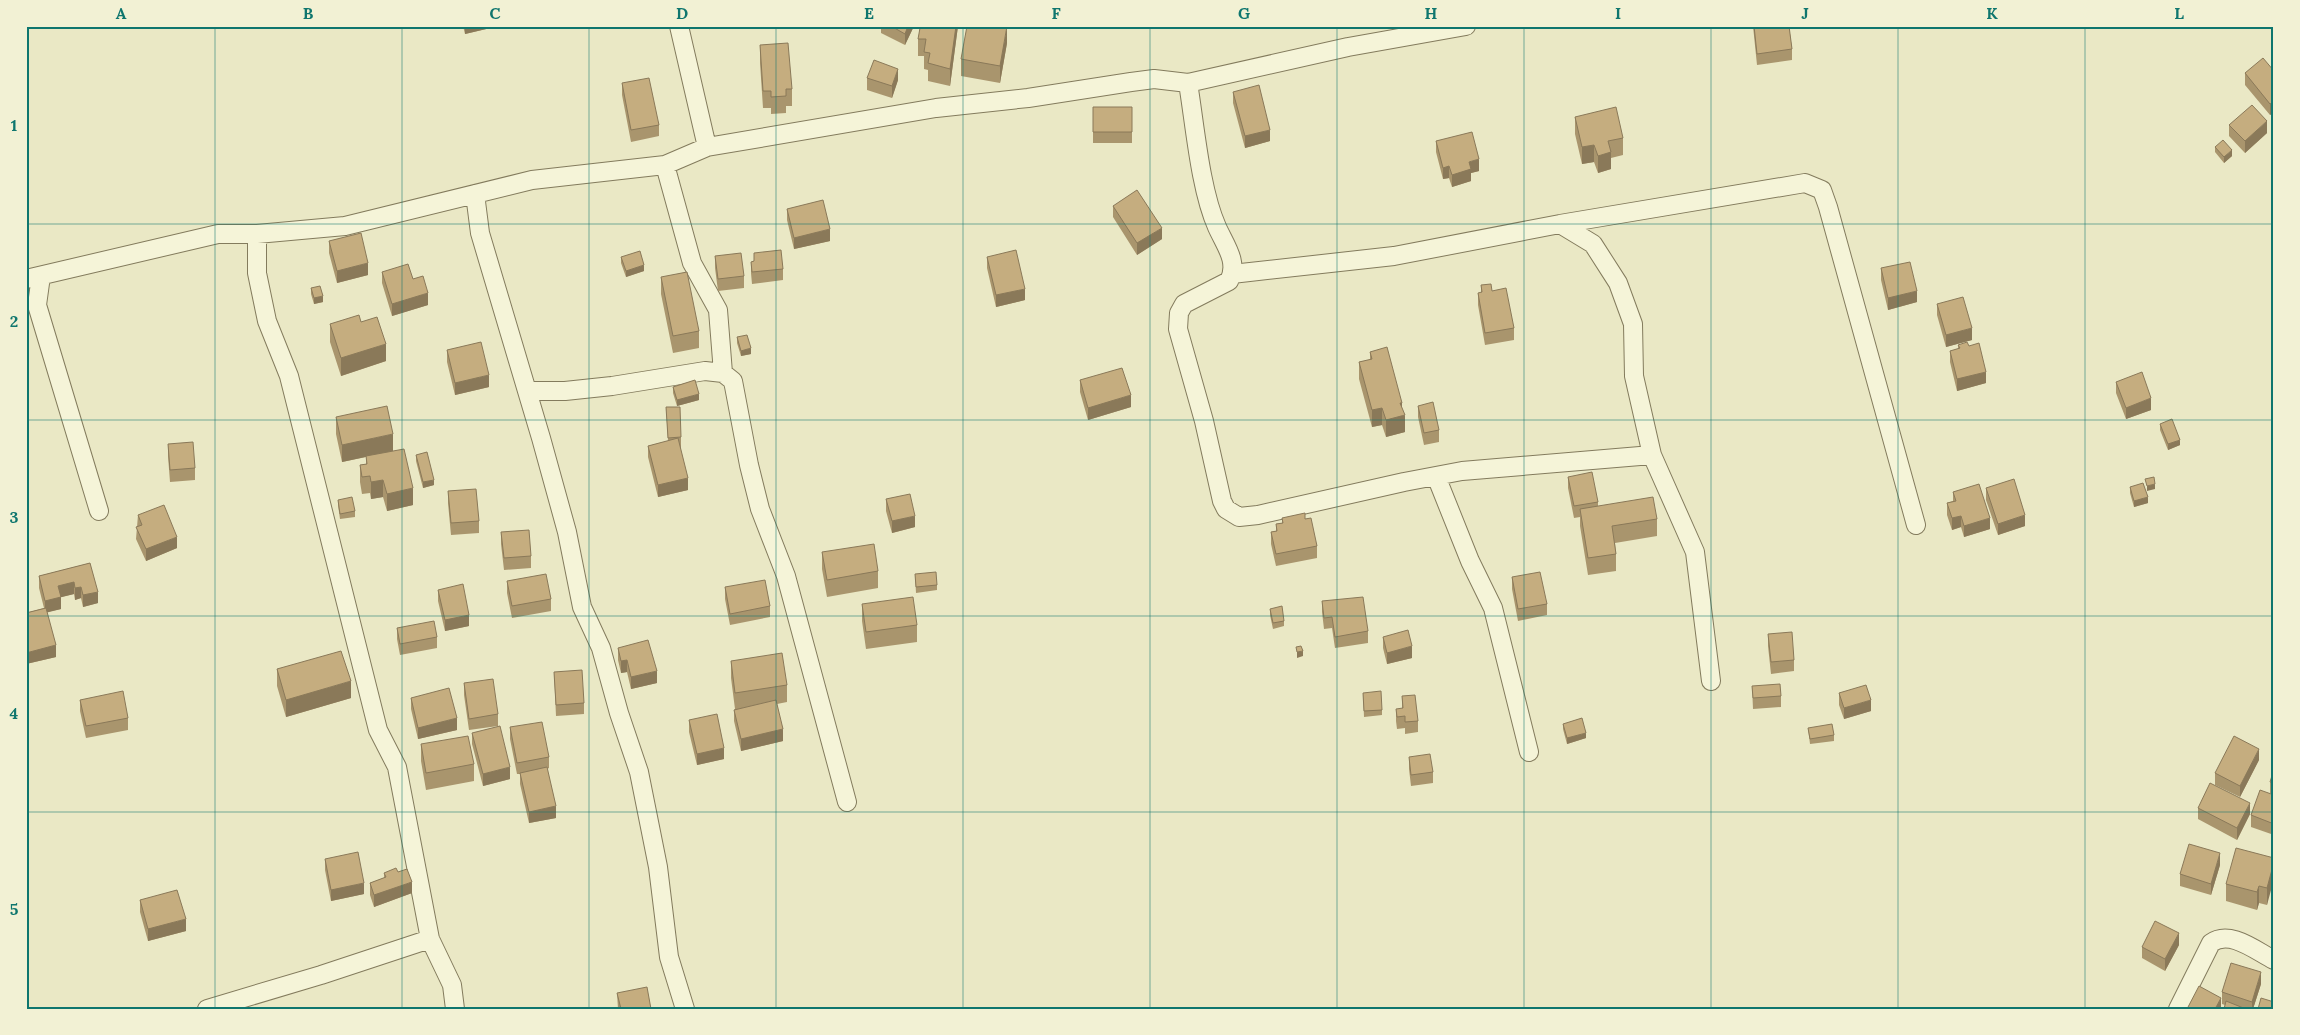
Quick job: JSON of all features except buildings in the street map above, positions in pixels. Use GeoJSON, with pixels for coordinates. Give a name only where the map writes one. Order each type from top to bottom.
{"type":"FeatureCollection","features":[{"type":"Feature","properties":{"kind":"street"},"geometry":{"type":"LineString","coordinates":[[679,26],[707,147]]}},
{"type":"Feature","properties":{"kind":"street"},"geometry":{"type":"LineString","coordinates":[[99,511],[37,305],[34,278],[68,268],[218,234],[257,234],[345,226],[532,180],[665,165],[707,147],[936,108],[1038,96],[1130,82],[1154,79],[1188,83],[1426,30],[1466,26]]}},
{"type":"Feature","properties":{"kind":"street"},"geometry":{"type":"LineString","coordinates":[[1188,83],[1207,193],[1216,225],[1231,255],[1232,274],[1228,281],[1184,304],[1179,313],[1178,329],[1204,421],[1222,502],[1226,509],[1239,517],[1258,515],[1436,476],[1652,455]]}},
{"type":"Feature","properties":{"kind":"street"},"geometry":{"type":"LineString","coordinates":[[665,165],[692,263],[718,310],[723,373]]}},
{"type":"Feature","properties":{"kind":"street"},"geometry":{"type":"LineString","coordinates":[[1232,274],[1394,256],[1560,224],[1805,183],[1822,190],[1916,525]]}},
{"type":"Feature","properties":{"kind":"street"},"geometry":{"type":"LineString","coordinates":[[475,194],[480,233],[567,532],[582,607],[601,648],[619,713],[639,772],[658,867],[669,957],[685,1009]]}},
{"type":"Feature","properties":{"kind":"street"},"geometry":{"type":"LineString","coordinates":[[1560,224],[1592,244],[1618,283],[1633,324],[1634,376],[1652,455],[1695,552],[1711,681]]}},
{"type":"Feature","properties":{"kind":"street"},"geometry":{"type":"LineString","coordinates":[[257,234],[257,273],[267,321],[290,376],[360,650],[378,730],[397,767],[430,939],[452,986],[455,1009]]}},
{"type":"Feature","properties":{"kind":"street"},"geometry":{"type":"LineString","coordinates":[[527,391],[565,391],[602,387],[705,371],[723,373],[733,381],[749,465],[760,509],[786,576],[846,802]]}},
{"type":"Feature","properties":{"kind":"street"},"geometry":{"type":"LineString","coordinates":[[1436,476],[1470,561],[1493,608],[1530,752]]}},
{"type":"Feature","properties":{"kind":"street"},"geometry":{"type":"LineString","coordinates":[[2178,1009],[2211,942],[2216,939],[2231,938],[2274,960]]}},
{"type":"Feature","properties":{"kind":"street"},"geometry":{"type":"LineString","coordinates":[[212,1008],[430,939]]}}]}
